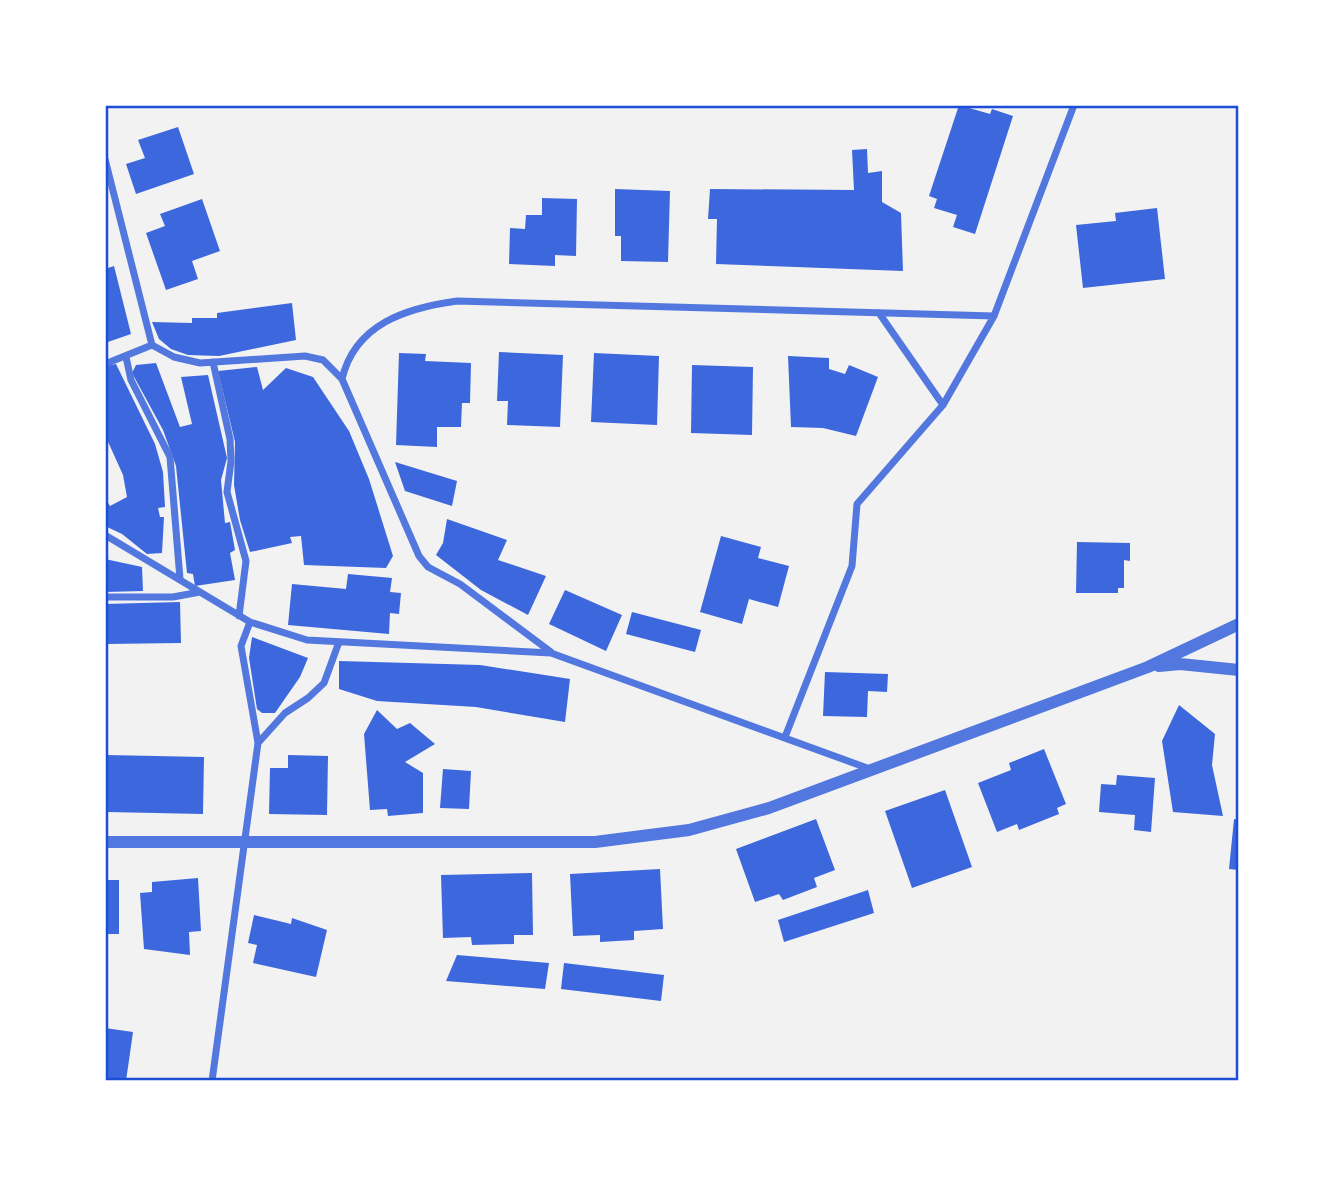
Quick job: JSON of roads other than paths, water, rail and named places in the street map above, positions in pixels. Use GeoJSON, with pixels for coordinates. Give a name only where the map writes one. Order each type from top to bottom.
{"type":"FeatureCollection","features":[{"type":"Feature","properties":{"kind":"street"},"geometry":{"type":"LineString","coordinates":[[785,737],[852,566],[857,504],[943,405],[994,316],[1074,105]]}},
{"type":"Feature","properties":{"kind":"street"},"geometry":{"type":"LineString","coordinates":[[105,159],[152,345],[174,357],[213,362],[305,356],[323,360],[342,379],[419,556],[428,567],[460,584],[551,653]]}},
{"type":"Feature","properties":{"kind":"street"},"geometry":{"type":"LineString","coordinates":[[342,379],[346,362],[356,346],[387,318],[420,306],[457,301],[994,316]]}},
{"type":"Feature","properties":{"kind":"street"},"geometry":{"type":"LineString","coordinates":[[880,313],[943,405]]}},
{"type":"Feature","properties":{"kind":"street"},"geometry":{"type":"LineString","coordinates":[[105,364],[152,345]]}},
{"type":"Feature","properties":{"kind":"street"},"geometry":{"type":"LineString","coordinates":[[126,357],[131,380],[170,457],[180,579]]}},
{"type":"Feature","properties":{"kind":"street"},"geometry":{"type":"LineString","coordinates":[[213,362],[230,439],[231,461],[227,492],[246,561],[239,615]]}},
{"type":"Feature","properties":{"kind":"street"},"geometry":{"type":"LineString","coordinates":[[105,535],[250,622],[307,640],[551,653],[870,769]]}},
{"type":"Feature","properties":{"kind":"street"},"geometry":{"type":"LineString","coordinates":[[105,597],[173,597],[201,592]]}},
{"type":"Feature","properties":{"kind":"street"},"geometry":{"type":"LineString","coordinates":[[212,1081],[258,743],[241,646],[250,622]]}},
{"type":"Feature","properties":{"kind":"street"},"geometry":{"type":"LineString","coordinates":[[105,842],[595,842],[689,830],[769,808],[1148,667],[1239,624]]}},
{"type":"Feature","properties":{"kind":"street"},"geometry":{"type":"LineString","coordinates":[[258,743],[285,713],[308,698],[324,683],[339,642]]}},
{"type":"Feature","properties":{"kind":"street"},"geometry":{"type":"LineString","coordinates":[[1148,667],[1180,664],[1239,670]]}}]}
